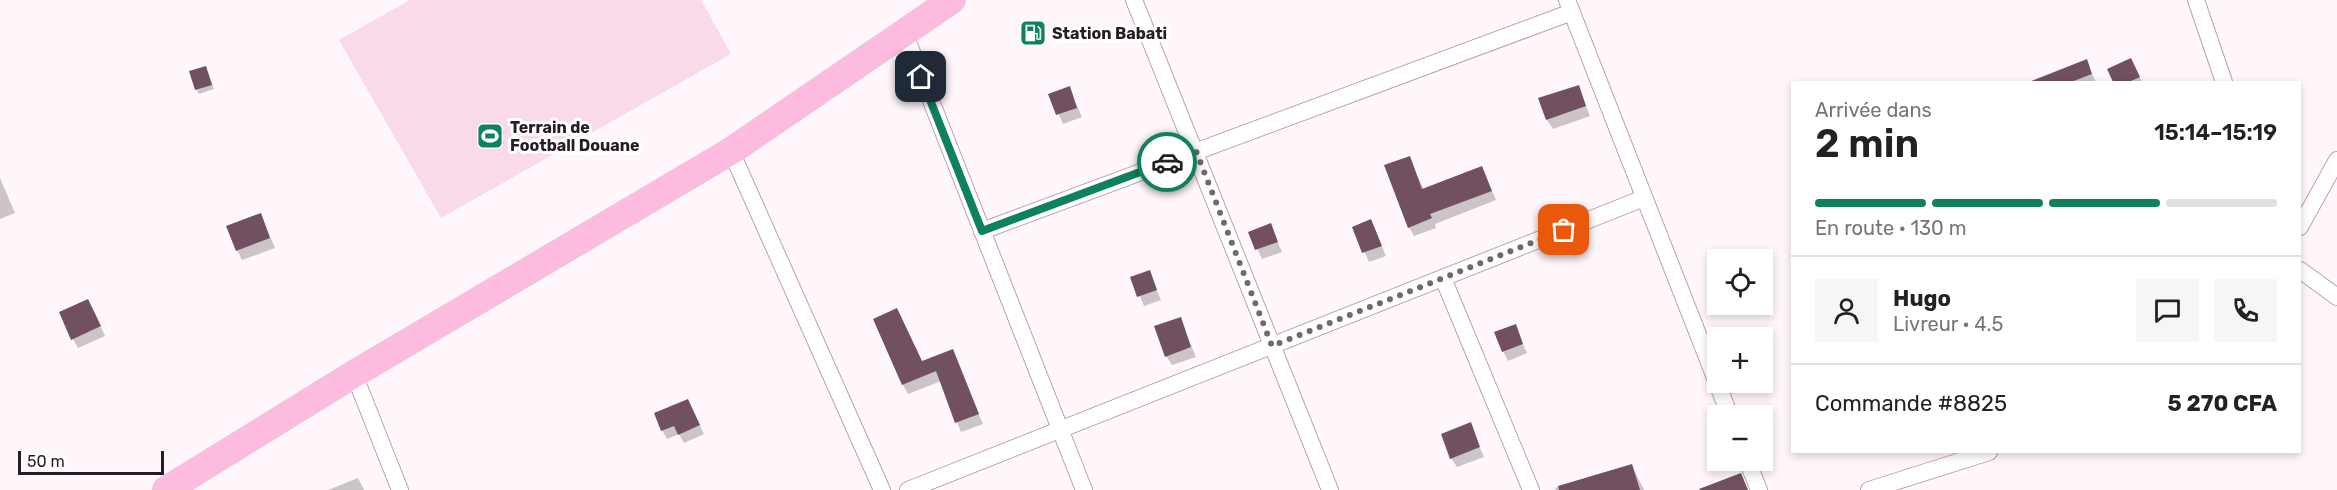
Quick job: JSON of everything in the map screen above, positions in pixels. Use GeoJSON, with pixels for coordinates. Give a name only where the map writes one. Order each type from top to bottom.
{"type":"FeatureCollection","features":[{"type":"Feature","properties":{"kind":"highway"},"geometry":{"type":"LineString","coordinates":[[166,490],[354,374],[730,151],[952,0]]}},
{"type":"Feature","properties":{"kind":"street"},"geometry":{"type":"LineString","coordinates":[[1134,0],[1330,490]]}},
{"type":"Feature","properties":{"kind":"street"},"geometry":{"type":"LineString","coordinates":[[2196,0],[2224,81]]}},
{"type":"Feature","properties":{"kind":"street"},"geometry":{"type":"LineString","coordinates":[[982,231],[1196,151],[1569,6],[1726,405]]}},
{"type":"Feature","properties":{"kind":"street"},"geometry":{"type":"LineString","coordinates":[[903,32],[1084,490]]}},
{"type":"Feature","properties":{"kind":"street"},"geometry":{"type":"LineString","coordinates":[[730,151],[882,490]]}},
{"type":"Feature","properties":{"kind":"street"},"geometry":{"type":"LineString","coordinates":[[2301,225],[2337,160]]}},
{"type":"Feature","properties":{"kind":"street"},"geometry":{"type":"LineString","coordinates":[[908,490],[1644,198]]}},
{"type":"Feature","properties":{"kind":"street"},"geometry":{"type":"LineString","coordinates":[[2301,271],[2337,297]]}},
{"type":"Feature","properties":{"kind":"street"},"geometry":{"type":"LineString","coordinates":[[1443,278],[1531,490]]}},
{"type":"Feature","properties":{"kind":"street"},"geometry":{"type":"LineString","coordinates":[[354,374],[400,490]]}},
{"type":"Feature","properties":{"kind":"street"},"geometry":{"type":"LineString","coordinates":[[1869,490],[1986,453]]}},
{"type":"Feature","properties":{"kind":"street"},"geometry":{"type":"LineString","coordinates":[[1751,471],[1759,490]]}},
{"type":"Feature","properties":{"kind":"shaded area","name":"Terrain de Football Douane"},"geometry":{"type":"Polygon","coordinates":[[[410,0],[701,0],[731,54],[441,218],[339,40],[410,0]]]}},
{"type":"Feature","properties":{"kind":"building"},"geometry":{"type":"Polygon","coordinates":[[[2131,58],[2140,77],[2131,81],[2113,81],[2107,69],[2131,58]]]}},
{"type":"Feature","properties":{"kind":"building"},"geometry":{"type":"Polygon","coordinates":[[[2087,59],[2092,74],[2074,81],[2032,81],[2087,59]]]}},
{"type":"Feature","properties":{"kind":"building"},"geometry":{"type":"Polygon","coordinates":[[[206,66],[212,85],[195,90],[189,71],[206,66]]]}},
{"type":"Feature","properties":{"kind":"building"},"geometry":{"type":"Polygon","coordinates":[[[1579,85],[1586,106],[1546,120],[1538,98],[1579,85]]]}},
{"type":"Feature","properties":{"kind":"building"},"geometry":{"type":"Polygon","coordinates":[[[1070,86],[1077,108],[1056,115],[1048,94],[1070,86]]]}},
{"type":"Feature","properties":{"kind":"building"},"geometry":{"type":"Polygon","coordinates":[[[1410,156],[1422,189],[1482,166],[1492,191],[1430,214],[1432,218],[1408,228],[1384,165],[1410,156]]]}},
{"type":"Feature","properties":{"kind":"building"},"geometry":{"type":"Polygon","coordinates":[[[261,213],[270,238],[236,251],[226,226],[261,213]]]}},
{"type":"Feature","properties":{"kind":"building"},"geometry":{"type":"Polygon","coordinates":[[[1371,219],[1382,246],[1362,253],[1352,227],[1371,219]]]}},
{"type":"Feature","properties":{"kind":"building"},"geometry":{"type":"Polygon","coordinates":[[[1271,223],[1278,242],[1255,250],[1248,232],[1271,223]]]}},
{"type":"Feature","properties":{"kind":"building"},"geometry":{"type":"Polygon","coordinates":[[[1150,270],[1157,290],[1137,297],[1130,277],[1150,270]]]}},
{"type":"Feature","properties":{"kind":"building"},"geometry":{"type":"Polygon","coordinates":[[[88,299],[101,326],[71,340],[59,312],[88,299]]]}},
{"type":"Feature","properties":{"kind":"building"},"geometry":{"type":"Polygon","coordinates":[[[897,308],[922,361],[953,349],[979,414],[955,423],[936,371],[902,385],[873,319],[897,308]]]}},
{"type":"Feature","properties":{"kind":"building"},"geometry":{"type":"Polygon","coordinates":[[[1181,317],[1191,347],[1165,357],[1154,326],[1181,317]]]}},
{"type":"Feature","properties":{"kind":"building"},"geometry":{"type":"Polygon","coordinates":[[[1516,324],[1523,344],[1502,352],[1494,332],[1516,324]]]}},
{"type":"Feature","properties":{"kind":"building"},"geometry":{"type":"Polygon","coordinates":[[[688,399],[700,425],[678,435],[674,426],[661,431],[654,413],[688,399]]]}},
{"type":"Feature","properties":{"kind":"building"},"geometry":{"type":"Polygon","coordinates":[[[1471,422],[1480,447],[1450,459],[1441,434],[1471,422]]]}},
{"type":"Feature","properties":{"kind":"building"},"geometry":{"type":"Polygon","coordinates":[[[1632,464],[1640,490],[1559,490],[1558,486],[1632,464]]]}},
{"type":"Feature","properties":{"kind":"building"},"geometry":{"type":"Polygon","coordinates":[[[1741,473],[1748,490],[1699,489],[1741,473]]]}},
{"type":"Feature","properties":{"kind":"way so far"},"geometry":{"type":"LineString","coordinates":[[1167,162],[1196,151],[1272,346],[1564,230]]}},
{"type":"Feature","properties":{"kind":"place","name":"Station Babati"},"geometry":{"type":"Point","coordinates":[1033,33]}},
{"type":"Feature","properties":{"kind":"place","name":"Terrain de Football Douane"},"geometry":{"type":"Point","coordinates":[490,136]}},
{"type":"Feature","properties":{"kind":"route"},"geometry":{"type":"LineString","coordinates":[[921,77],[982,231],[1167,162]]}}]}
